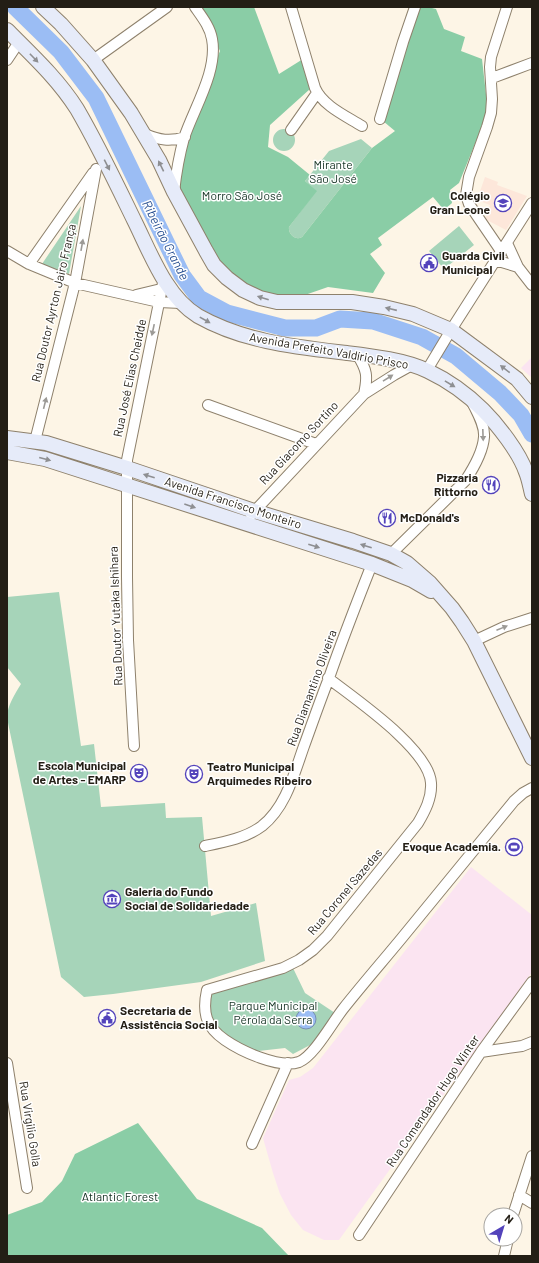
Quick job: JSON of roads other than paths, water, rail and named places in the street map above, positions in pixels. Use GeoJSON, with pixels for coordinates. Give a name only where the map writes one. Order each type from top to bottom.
{"type":"FeatureCollection","features":[{"type":"Feature","properties":{"kind":"main road"},"geometry":{"type":"LineString","coordinates":[[43,7],[62,24],[93,60],[131,113],[145,134],[174,192],[214,265],[227,278],[243,290],[260,298],[277,302],[352,302],[384,307],[413,314],[517,379],[532,397]]}},
{"type":"Feature","properties":{"kind":"main road","name":"Avenida Prefeito Valdírio Prisco"},"geometry":{"type":"LineString","coordinates":[[7,30],[52,76],[67,94],[78,111],[103,158],[162,283],[173,292],[181,303],[196,315],[214,325],[244,336],[271,343],[385,358],[412,365],[430,365],[471,398],[493,420],[514,448],[526,470],[532,494]]}},
{"type":"Feature","properties":{"kind":"main road","name":"Avenida Francisco Monteiro"},"geometry":{"type":"LineString","coordinates":[[7,438],[46,443],[127,468],[254,511],[391,554],[407,563],[430,583],[462,622],[474,641],[532,758]]}},
{"type":"Feature","properties":{"kind":"main road","name":"Avenida Francisco Monteiro"},"geometry":{"type":"LineString","coordinates":[[7,452],[45,459],[372,564],[412,580],[443,598]]}},
{"type":"Feature","properties":{"kind":"street"},"geometry":{"type":"LineString","coordinates":[[93,60],[167,7]]}},
{"type":"Feature","properties":{"kind":"street"},"geometry":{"type":"LineString","coordinates":[[174,192],[176,169],[184,138],[211,68],[214,53],[212,38],[206,24],[195,7]]}},
{"type":"Feature","properties":{"kind":"street"},"geometry":{"type":"LineString","coordinates":[[292,7],[317,93],[335,109],[362,126]]}},
{"type":"Feature","properties":{"kind":"street"},"geometry":{"type":"LineString","coordinates":[[380,119],[415,7]]}},
{"type":"Feature","properties":{"kind":"street"},"geometry":{"type":"LineString","coordinates":[[507,7],[493,49],[490,67],[492,78],[491,113],[469,176],[466,195],[469,204],[504,247],[532,285]]}},
{"type":"Feature","properties":{"kind":"street"},"geometry":{"type":"LineString","coordinates":[[7,60],[19,42]]}},
{"type":"Feature","properties":{"kind":"street"},"geometry":{"type":"LineString","coordinates":[[492,78],[532,63]]}},
{"type":"Feature","properties":{"kind":"street"},"geometry":{"type":"LineString","coordinates":[[291,130],[317,93]]}},
{"type":"Feature","properties":{"kind":"street"},"geometry":{"type":"LineString","coordinates":[[145,134],[160,140],[170,141],[184,138]]}},
{"type":"Feature","properties":{"kind":"street","name":"Rua Doutor Ayrton Jairo França"},"geometry":{"type":"LineString","coordinates":[[29,264],[96,169],[75,283],[35,441]]}},
{"type":"Feature","properties":{"kind":"street"},"geometry":{"type":"LineString","coordinates":[[430,365],[447,335],[532,203]]}},
{"type":"Feature","properties":{"kind":"street"},"geometry":{"type":"LineString","coordinates":[[7,251],[29,264],[75,283],[159,302],[181,303]]}},
{"type":"Feature","properties":{"kind":"street"},"geometry":{"type":"LineString","coordinates":[[495,260],[518,267]]}},
{"type":"Feature","properties":{"kind":"street"},"geometry":{"type":"LineString","coordinates":[[132,296],[162,283]]}},
{"type":"Feature","properties":{"kind":"street","name":"Rua José Elias Cheidde"},"geometry":{"type":"LineString","coordinates":[[127,485],[128,455],[133,426],[162,283]]}},
{"type":"Feature","properties":{"kind":"street"},"geometry":{"type":"LineString","coordinates":[[357,354],[366,371],[367,380],[364,394]]}},
{"type":"Feature","properties":{"kind":"street","name":"Rua Giacomo Sortino"},"geometry":{"type":"LineString","coordinates":[[244,524],[254,511],[364,394],[412,365]]}},
{"type":"Feature","properties":{"kind":"street"},"geometry":{"type":"LineString","coordinates":[[391,554],[465,481],[471,472],[481,448],[484,436],[481,420],[471,398]]}},
{"type":"Feature","properties":{"kind":"street"},"geometry":{"type":"LineString","coordinates":[[208,405],[316,444]]}},
{"type":"Feature","properties":{"kind":"street","name":"Rua Doutor Yutaka Ishihara"},"geometry":{"type":"LineString","coordinates":[[127,485],[128,640],[134,746]]}},
{"type":"Feature","properties":{"kind":"street","name":"Rua Diamantino Oliveira"},"geometry":{"type":"LineString","coordinates":[[205,846],[232,840],[262,826],[275,812],[284,798],[372,564]]}},
{"type":"Feature","properties":{"kind":"street"},"geometry":{"type":"LineString","coordinates":[[474,641],[504,627],[532,618]]}},
{"type":"Feature","properties":{"kind":"street","name":"Rua Coronel Sazedas"},"geometry":{"type":"LineString","coordinates":[[288,1063],[258,1057],[245,1052],[221,1037],[209,1024],[205,1016],[207,990],[284,968],[313,950],[327,936],[418,823],[427,807],[431,793],[431,782],[421,758],[397,733],[373,712],[328,678]]}},
{"type":"Feature","properties":{"kind":"street"},"geometry":{"type":"LineString","coordinates":[[252,1144],[288,1063],[297,1062],[304,1059],[314,1049],[343,1010],[514,801],[523,793],[532,788]]}},
{"type":"Feature","properties":{"kind":"street","name":"Rua Comendador Hugo Winter"},"geometry":{"type":"LineString","coordinates":[[359,1235],[480,1052],[532,982]]}},
{"type":"Feature","properties":{"kind":"street"},"geometry":{"type":"LineString","coordinates":[[480,1052],[522,1046],[532,1042]]}},
{"type":"Feature","properties":{"kind":"street","name":"Rua Virgilio Golla"},"geometry":{"type":"LineString","coordinates":[[7,1063],[8,1079],[27,1188]]}},
{"type":"Feature","properties":{"kind":"street"},"geometry":{"type":"LineString","coordinates":[[515,1207],[532,1156]]}},
{"type":"Feature","properties":{"kind":"street"},"geometry":{"type":"LineString","coordinates":[[519,1195],[532,1203]]}},
{"type":"Feature","properties":{"kind":"water"},"geometry":{"type":"Polygon","coordinates":[[[306,1009],[313,1012],[316,1019],[313,1026],[306,1029],[299,1026],[296,1019],[299,1012],[306,1009]]]}},
{"type":"Feature","properties":{"kind":"waterway","name":"Ribeirão Grande"},"geometry":{"type":"LineString","coordinates":[[15,7],[61,52],[96,98],[182,275],[199,298],[227,313],[285,328],[316,328],[340,319],[373,321],[422,337],[456,356],[500,393],[521,415],[532,434]]}},
{"type":"Feature","properties":{"kind":"place","name":"Colégio Gran Leone"},"geometry":{"type":"Point","coordinates":[503,203]}},
{"type":"Feature","properties":{"kind":"place","name":"Guarda Civil Municipal"},"geometry":{"type":"Point","coordinates":[429,263]}},
{"type":"Feature","properties":{"kind":"place","name":"Pizzaria Rittorno"},"geometry":{"type":"Point","coordinates":[491,485]}},
{"type":"Feature","properties":{"kind":"place","name":"McDonald's"},"geometry":{"type":"Point","coordinates":[387,518]}},
{"type":"Feature","properties":{"kind":"place","name":"Escola Municipal de Artes - EMARP"},"geometry":{"type":"Point","coordinates":[139,773]}},
{"type":"Feature","properties":{"kind":"place","name":"Teatro Municipal Arquimedes Ribeiro"},"geometry":{"type":"Point","coordinates":[194,774]}},
{"type":"Feature","properties":{"kind":"place","name":"Evoque Academia."},"geometry":{"type":"Point","coordinates":[514,847]}},
{"type":"Feature","properties":{"kind":"place","name":"Galeria do Fundo Social de Solidariedade"},"geometry":{"type":"Point","coordinates":[112,899]}},
{"type":"Feature","properties":{"kind":"place","name":"Secretaria de Assistência Social"},"geometry":{"type":"Point","coordinates":[107,1018]}},
{"type":"Feature","properties":{"kind":"park label","name":"Mirante São José"},"geometry":{"type":"Point","coordinates":[333,172]}},
{"type":"Feature","properties":{"kind":"park label","name":"Morro São José"},"geometry":{"type":"Point","coordinates":[242,196]}},
{"type":"Feature","properties":{"kind":"park label","name":"Parque Municipal Pérola da Serra"},"geometry":{"type":"Point","coordinates":[273,1013]}},
{"type":"Feature","properties":{"kind":"park label","name":"Atlantic Forest"},"geometry":{"type":"Point","coordinates":[120,1197]}}]}
